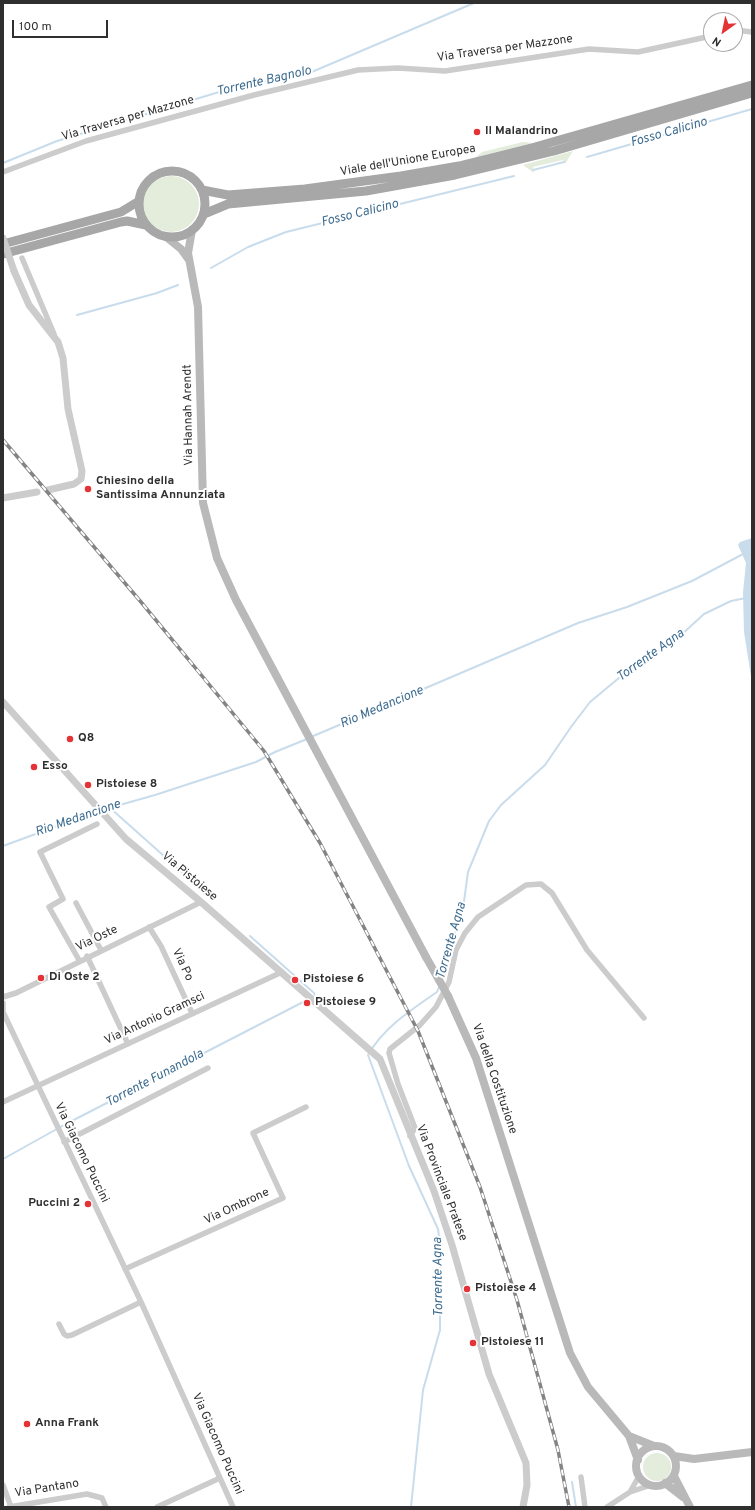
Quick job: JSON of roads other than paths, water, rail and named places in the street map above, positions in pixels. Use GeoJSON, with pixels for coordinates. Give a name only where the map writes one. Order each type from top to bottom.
{"type":"FeatureCollection","features":[{"type":"Feature","properties":{"kind":"main road","name":"Viale dell'Unione Europea"},"geometry":{"type":"LineString","coordinates":[[202,190],[228,195],[298,190],[367,182],[445,168],[536,148],[752,85]]}},
{"type":"Feature","properties":{"kind":"main road","name":"Viale dell'Unione Europea"},"geometry":{"type":"LineString","coordinates":[[204,214],[228,204],[366,191],[455,176],[554,151],[752,94]]}},
{"type":"Feature","properties":{"kind":"main road"},"geometry":{"type":"LineString","coordinates":[[165,236],[180,236],[192,230],[204,214],[205,199],[202,190],[196,182],[185,174],[166,172],[149,180],[141,192],[139,201],[141,216],[146,225],[155,232],[165,236],[181,249],[189,261]]}},
{"type":"Feature","properties":{"kind":"main road"},"geometry":{"type":"LineString","coordinates":[[3,244],[121,212],[139,201]]}},
{"type":"Feature","properties":{"kind":"main road"},"geometry":{"type":"LineString","coordinates":[[3,254],[121,222],[128,221],[146,225]]}},
{"type":"Feature","properties":{"kind":"main road"},"geometry":{"type":"LineString","coordinates":[[189,261],[188,246],[192,230]]}},
{"type":"Feature","properties":{"kind":"main road","name":"Via Hannah Arendt"},"geometry":{"type":"LineString","coordinates":[[189,261],[196,289],[198,307],[203,504],[207,523],[217,558],[225,576],[311,741]]}},
{"type":"Feature","properties":{"kind":"main road","name":"Via della Costituzione"},"geometry":{"type":"LineString","coordinates":[[311,741],[448,996],[476,1058],[570,1353],[588,1387],[629,1436]]}},
{"type":"Feature","properties":{"kind":"main road"},"geometry":{"type":"LineString","coordinates":[[629,1436],[654,1446],[665,1448],[674,1456],[694,1459],[752,1452]]}},
{"type":"Feature","properties":{"kind":"main road"},"geometry":{"type":"LineString","coordinates":[[629,1436],[638,1460]]}},
{"type":"Feature","properties":{"kind":"main road"},"geometry":{"type":"LineString","coordinates":[[654,1446],[644,1451],[638,1460],[637,1468],[639,1476],[651,1485],[666,1484],[674,1476],[676,1467],[674,1456]]}},
{"type":"Feature","properties":{"kind":"main road"},"geometry":{"type":"LineString","coordinates":[[676,1467],[694,1459]]}},
{"type":"Feature","properties":{"kind":"main road"},"geometry":{"type":"LineString","coordinates":[[674,1476],[683,1497],[690,1507]]}},
{"type":"Feature","properties":{"kind":"main road"},"geometry":{"type":"LineString","coordinates":[[666,1484],[683,1497]]}},
{"type":"Feature","properties":{"kind":"street","name":"Via Traversa per Mazzone"},"geometry":{"type":"LineString","coordinates":[[3,172],[86,141],[254,95],[358,70],[398,68],[445,71],[589,49],[638,52],[703,38]]}},
{"type":"Feature","properties":{"kind":"street"},"geometry":{"type":"LineString","coordinates":[[3,238],[14,271],[29,305],[58,342]]}},
{"type":"Feature","properties":{"kind":"street"},"geometry":{"type":"LineString","coordinates":[[22,258],[58,342],[63,358],[68,410],[82,471],[81,479],[74,484],[48,490]]}},
{"type":"Feature","properties":{"kind":"street"},"geometry":{"type":"LineString","coordinates":[[3,498],[37,492]]}},
{"type":"Feature","properties":{"kind":"street","name":"Via Pistoiese"},"geometry":{"type":"LineString","coordinates":[[3,702],[126,839],[376,1053]]}},
{"type":"Feature","properties":{"kind":"street"},"geometry":{"type":"LineString","coordinates":[[79,960],[49,907],[63,899],[40,852],[97,824]]}},
{"type":"Feature","properties":{"kind":"street"},"geometry":{"type":"LineString","coordinates":[[410,1136],[415,1128],[398,1084],[389,1053],[390,1049],[420,1025],[436,1007],[449,982],[456,950],[465,933],[478,917],[526,885],[541,884],[552,893],[588,950],[644,1018]]}},
{"type":"Feature","properties":{"kind":"street","name":"Via Oste"},"geometry":{"type":"LineString","coordinates":[[3,997],[16,993],[87,956],[201,902]]}},
{"type":"Feature","properties":{"kind":"street"},"geometry":{"type":"LineString","coordinates":[[76,903],[101,950]]}},
{"type":"Feature","properties":{"kind":"street","name":"Via Po"},"geometry":{"type":"LineString","coordinates":[[149,927],[161,946],[192,1013]]}},
{"type":"Feature","properties":{"kind":"street"},"geometry":{"type":"LineString","coordinates":[[87,956],[128,1044]]}},
{"type":"Feature","properties":{"kind":"street","name":"Via Antonio Gramsci"},"geometry":{"type":"LineString","coordinates":[[3,1102],[282,972]]}},
{"type":"Feature","properties":{"kind":"street"},"geometry":{"type":"LineString","coordinates":[[3,1002],[3,1011]]}},
{"type":"Feature","properties":{"kind":"street","name":"Via Giacomo Puccini"},"geometry":{"type":"LineString","coordinates":[[3,1011],[54,1122],[141,1302],[233,1507]]}},
{"type":"Feature","properties":{"kind":"street","name":"Via Provinciale Pratese"},"geometry":{"type":"LineString","coordinates":[[376,1053],[382,1064],[410,1136],[434,1191],[452,1245],[489,1374],[526,1464],[527,1485],[523,1507]]}},
{"type":"Feature","properties":{"kind":"street"},"geometry":{"type":"LineString","coordinates":[[63,1140],[208,1068]]}},
{"type":"Feature","properties":{"kind":"street","name":"Via Ombrone"},"geometry":{"type":"LineString","coordinates":[[125,1270],[283,1198],[253,1133],[306,1108]]}},
{"type":"Feature","properties":{"kind":"street"},"geometry":{"type":"LineString","coordinates":[[59,1324],[64,1334],[67,1336],[72,1335],[141,1302]]}},
{"type":"Feature","properties":{"kind":"street"},"geometry":{"type":"LineString","coordinates":[[630,1492],[639,1476]]}},
{"type":"Feature","properties":{"kind":"street"},"geometry":{"type":"LineString","coordinates":[[581,1477],[585,1507]]}},
{"type":"Feature","properties":{"kind":"street"},"geometry":{"type":"LineString","coordinates":[[157,1507],[220,1478]]}},
{"type":"Feature","properties":{"kind":"street"},"geometry":{"type":"LineString","coordinates":[[3,1485],[10,1507]]}},
{"type":"Feature","properties":{"kind":"street"},"geometry":{"type":"LineString","coordinates":[[607,1507],[630,1492],[651,1485]]}},
{"type":"Feature","properties":{"kind":"street","name":"Via Pantano"},"geometry":{"type":"LineString","coordinates":[[10,1507],[87,1494],[102,1498],[106,1507]]}},
{"type":"Feature","properties":{"kind":"water"},"geometry":{"type":"Polygon","coordinates":[[[752,538],[752,683],[744,632],[743,592],[746,563],[738,545],[740,542],[752,538]]]}},
{"type":"Feature","properties":{"kind":"waterway","name":"Torrente Bagnolo"},"geometry":{"type":"LineString","coordinates":[[3,163],[57,141],[239,86],[307,74],[474,3]]}},
{"type":"Feature","properties":{"kind":"waterway","name":"Fosso Calicino"},"geometry":{"type":"LineString","coordinates":[[587,157],[752,109]]}},
{"type":"Feature","properties":{"kind":"waterway","name":"Fosso Calicino"},"geometry":{"type":"LineString","coordinates":[[533,170],[564,162]]}},
{"type":"Feature","properties":{"kind":"waterway","name":"Fosso Calicino"},"geometry":{"type":"LineString","coordinates":[[211,268],[248,247],[286,232],[514,176]]}},
{"type":"Feature","properties":{"kind":"waterway","name":"Fosso Calicino"},"geometry":{"type":"LineString","coordinates":[[77,315],[157,293],[178,285]]}},
{"type":"Feature","properties":{"kind":"waterway","name":"Rio Medancione"},"geometry":{"type":"LineString","coordinates":[[311,737],[578,623],[627,607],[692,581],[745,553]]}},
{"type":"Feature","properties":{"kind":"waterway","name":"Torrente Agna"},"geometry":{"type":"LineString","coordinates":[[442,979],[445,956],[462,916],[468,872],[489,821],[501,805],[545,765],[590,702],[643,658],[669,646],[704,614],[731,601],[746,598]]}},
{"type":"Feature","properties":{"kind":"waterway","name":"Rio Medancione"},"geometry":{"type":"LineString","coordinates":[[102,810],[155,795],[256,762],[275,752],[307,739]]}},
{"type":"Feature","properties":{"kind":"waterway"},"geometry":{"type":"LineString","coordinates":[[109,807],[201,889],[204,894]]}},
{"type":"Feature","properties":{"kind":"waterway","name":"Rio Medancione"},"geometry":{"type":"LineString","coordinates":[[3,846],[98,811]]}},
{"type":"Feature","properties":{"kind":"waterway","name":"Torrente Funandola"},"geometry":{"type":"LineString","coordinates":[[250,936],[314,993],[315,996]]}},
{"type":"Feature","properties":{"kind":"waterway","name":"Torrente Agna"},"geometry":{"type":"LineString","coordinates":[[411,1507],[423,1390],[440,1330],[440,1243],[438,1229],[409,1166],[368,1055],[374,1045],[390,1028],[408,1012],[437,992],[439,987]]}},
{"type":"Feature","properties":{"kind":"waterway","name":"Torrente Funandola"},"geometry":{"type":"LineString","coordinates":[[3,1159],[64,1125],[307,1000]]}},
{"type":"Feature","properties":{"kind":"waterway"},"geometry":{"type":"LineString","coordinates":[[572,1482],[576,1507]]}},
{"type":"Feature","properties":{"kind":"railway"},"geometry":{"type":"LineString","coordinates":[[3,440],[141,602],[264,751],[320,843],[418,1031],[480,1187],[517,1300],[558,1450],[569,1507]]}},
{"type":"Feature","properties":{"kind":"place","name":"Il Malandrino"},"geometry":{"type":"Point","coordinates":[477,132]}},
{"type":"Feature","properties":{"kind":"place","name":"Chiesino della Santissima Annunziata"},"geometry":{"type":"Point","coordinates":[88,489]}},
{"type":"Feature","properties":{"kind":"place","name":"Q8"},"geometry":{"type":"Point","coordinates":[70,739]}},
{"type":"Feature","properties":{"kind":"place","name":"Esso"},"geometry":{"type":"Point","coordinates":[34,767]}},
{"type":"Feature","properties":{"kind":"place","name":"Pistoiese 8"},"geometry":{"type":"Point","coordinates":[88,785]}},
{"type":"Feature","properties":{"kind":"place","name":"Di Oste 2"},"geometry":{"type":"Point","coordinates":[41,978]}},
{"type":"Feature","properties":{"kind":"place","name":"Pistoiese 6"},"geometry":{"type":"Point","coordinates":[295,980]}},
{"type":"Feature","properties":{"kind":"place","name":"Pistoiese 9"},"geometry":{"type":"Point","coordinates":[307,1003]}},
{"type":"Feature","properties":{"kind":"place","name":"Puccini 2"},"geometry":{"type":"Point","coordinates":[88,1204]}},
{"type":"Feature","properties":{"kind":"place","name":"Pistoiese 4"},"geometry":{"type":"Point","coordinates":[467,1289]}},
{"type":"Feature","properties":{"kind":"place","name":"Pistoiese 11"},"geometry":{"type":"Point","coordinates":[473,1343]}},
{"type":"Feature","properties":{"kind":"place","name":"Anna Frank"},"geometry":{"type":"Point","coordinates":[27,1424]}}]}
